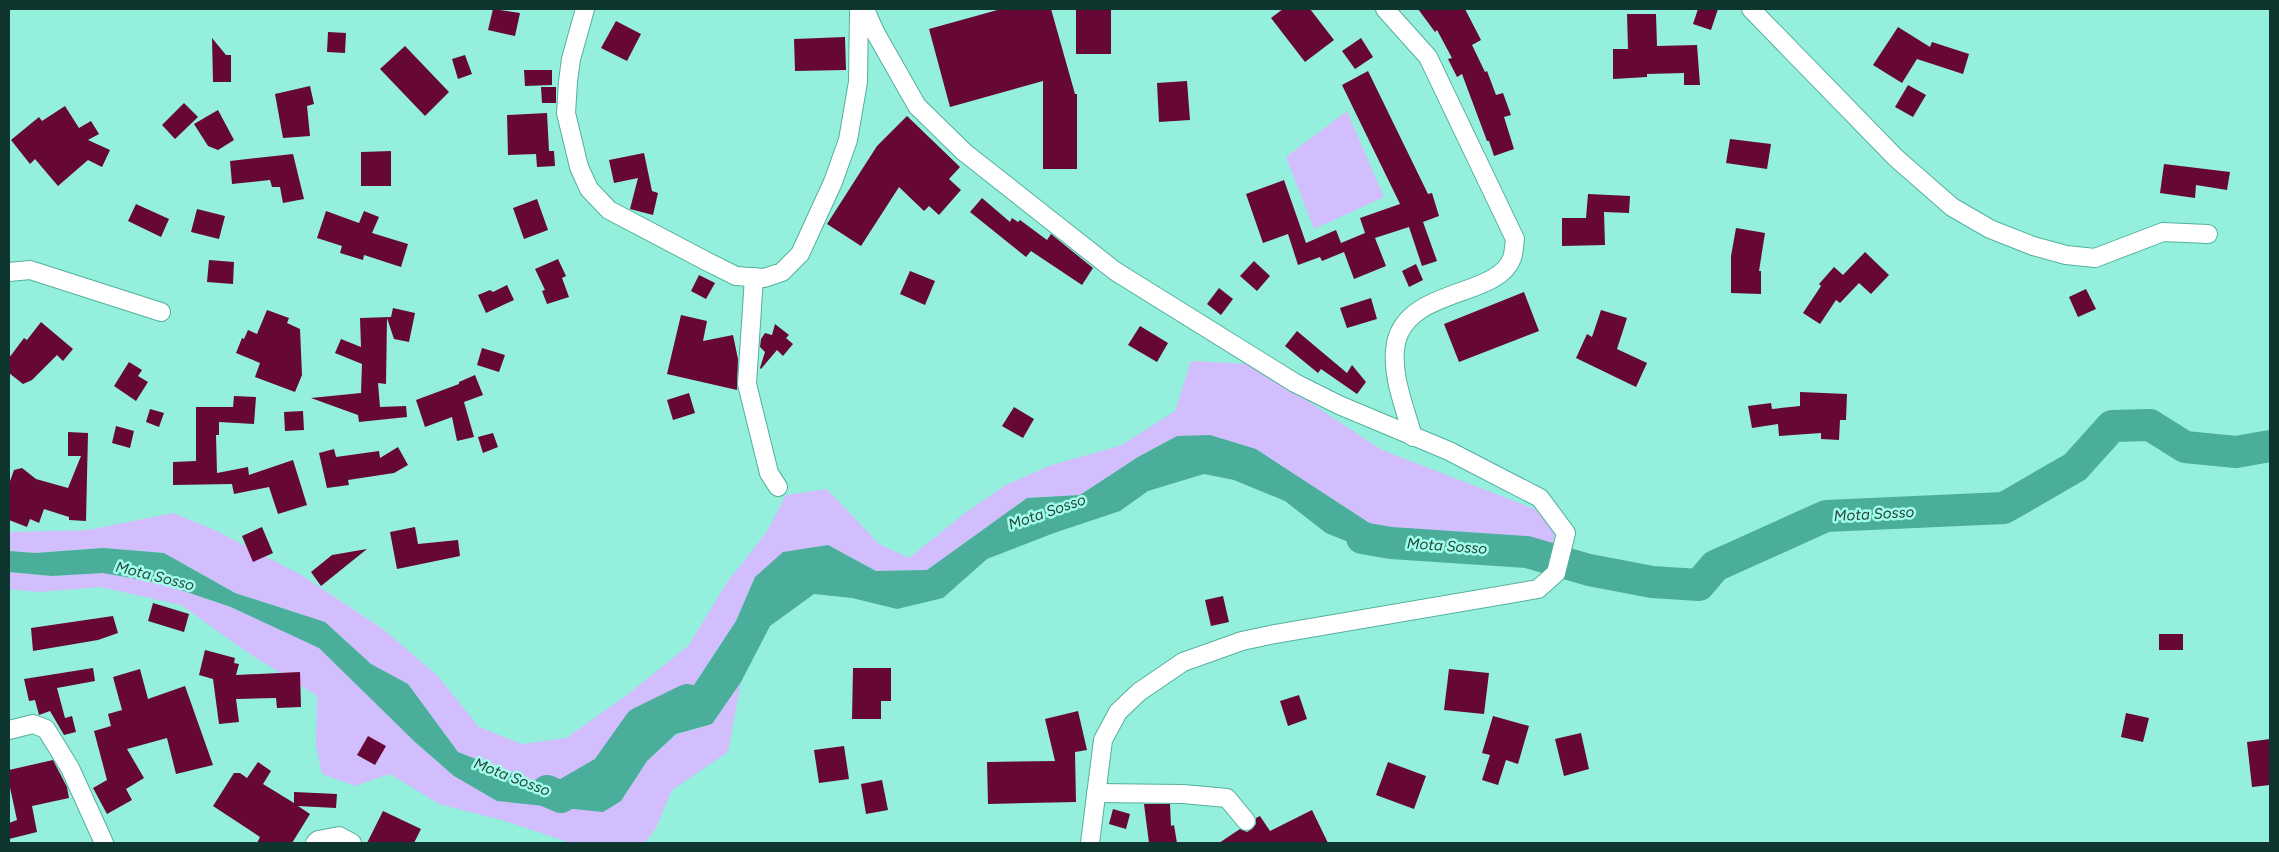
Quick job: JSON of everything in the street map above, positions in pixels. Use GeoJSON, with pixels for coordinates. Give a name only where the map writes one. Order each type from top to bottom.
{"type":"FeatureCollection","features":[{"type":"Feature","properties":{"kind":"street"},"geometry":{"type":"LineString","coordinates":[[585,9],[571,59],[566,114],[579,167],[589,189],[609,210],[736,276],[764,278],[782,272],[800,254],[833,182],[848,140],[858,82],[859,9]]}},
{"type":"Feature","properties":{"kind":"street"},"geometry":{"type":"LineString","coordinates":[[865,9],[875,32],[918,106],[964,152],[1115,271],[1295,383],[1339,405],[1449,451],[1540,498],[1566,533],[1556,573],[1538,589],[1261,637],[1242,641],[1183,662],[1139,692],[1118,712],[1103,740],[1090,843]]}},
{"type":"Feature","properties":{"kind":"street"},"geometry":{"type":"LineString","coordinates":[[1385,9],[1428,57],[1515,240],[1512,260],[1497,276],[1419,309],[1404,322],[1396,343],[1396,375],[1413,436]]}},
{"type":"Feature","properties":{"kind":"street"},"geometry":{"type":"LineString","coordinates":[[1751,9],[1896,158],[1952,207],[1990,230],[2033,246],[2066,255],[2095,258],[2163,232],[2208,234]]}},
{"type":"Feature","properties":{"kind":"street"},"geometry":{"type":"LineString","coordinates":[[9,272],[30,270],[162,312]]}},
{"type":"Feature","properties":{"kind":"street"},"geometry":{"type":"LineString","coordinates":[[754,277],[747,384],[768,473],[778,487]]}},
{"type":"Feature","properties":{"kind":"street"},"geometry":{"type":"LineString","coordinates":[[9,730],[33,724],[46,729],[70,768],[104,843]]}},
{"type":"Feature","properties":{"kind":"street"},"geometry":{"type":"LineString","coordinates":[[1096,793],[1183,794],[1227,798],[1246,821]]}},
{"type":"Feature","properties":{"kind":"street"},"geometry":{"type":"LineString","coordinates":[[314,843],[318,840],[339,836],[352,843]]}},
{"type":"Feature","properties":{"kind":"shaded area"},"geometry":{"type":"Polygon","coordinates":[[[1347,111],[1384,197],[1314,229],[1286,157],[1347,111]]]}},
{"type":"Feature","properties":{"kind":"shaded area"},"geometry":{"type":"Polygon","coordinates":[[[1191,361],[1252,364],[1382,450],[1535,509],[1555,531],[1552,550],[1482,534],[1374,526],[1256,449],[1177,436],[1138,457],[1080,495],[1027,498],[927,570],[876,571],[828,545],[755,577],[736,621],[692,688],[655,707],[630,753],[602,781],[542,785],[458,752],[408,684],[371,664],[325,622],[235,593],[164,553],[103,548],[35,553],[9,551],[9,532],[88,530],[173,513],[217,531],[303,576],[383,629],[438,676],[479,727],[522,744],[566,738],[627,695],[688,646],[728,581],[766,533],[786,495],[827,489],[879,544],[909,558],[965,513],[1006,485],[1049,466],[1122,445],[1175,411],[1191,361]]]}},
{"type":"Feature","properties":{"kind":"shaded area"},"geometry":{"type":"Polygon","coordinates":[[[9,572],[52,576],[103,573],[160,583],[231,607],[320,648],[415,742],[454,776],[559,806],[603,812],[621,801],[647,761],[677,734],[712,724],[741,682],[728,752],[672,790],[656,828],[645,843],[571,843],[505,821],[439,804],[390,774],[355,786],[322,774],[316,746],[317,696],[247,652],[181,605],[101,587],[39,592],[9,589],[9,572]]]}},
{"type":"Feature","properties":{"kind":"water"},"geometry":{"type":"Polygon","coordinates":[[[1210,435],[1256,449],[1374,526],[1428,555],[1381,555],[1326,533],[1285,501],[1234,480],[1204,474],[1148,491],[1120,511],[1054,533],[987,559],[943,598],[897,609],[852,598],[814,594],[770,626],[741,682],[712,724],[676,734],[647,761],[621,801],[603,812],[497,801],[454,776],[415,742],[319,648],[231,607],[160,583],[103,573],[52,576],[9,572],[9,551],[35,553],[103,548],[164,553],[235,593],[325,622],[371,664],[408,684],[458,752],[542,785],[602,781],[630,753],[655,707],[692,688],[736,621],[755,577],[783,552],[828,545],[876,571],[927,570],[1027,498],[1080,495],[1138,457],[1177,436],[1210,435]]]}},
{"type":"Feature","properties":{"kind":"building"},"geometry":{"type":"Polygon","coordinates":[[[493,9],[520,13],[515,36],[488,30],[493,9]]]}},
{"type":"Feature","properties":{"kind":"building"},"geometry":{"type":"Polygon","coordinates":[[[1001,9],[1051,9],[1075,94],[1077,94],[1077,169],[1043,169],[1043,81],[950,107],[929,29],[1001,9]]]}},
{"type":"Feature","properties":{"kind":"building"},"geometry":{"type":"Polygon","coordinates":[[[1076,9],[1111,9],[1111,54],[1076,54],[1076,9]]]}},
{"type":"Feature","properties":{"kind":"building"},"geometry":{"type":"Polygon","coordinates":[[[1283,9],[1310,9],[1334,40],[1305,62],[1271,18],[1283,9]]]}},
{"type":"Feature","properties":{"kind":"building"},"geometry":{"type":"Polygon","coordinates":[[[1418,9],[1465,9],[1481,40],[1472,45],[1485,72],[1487,71],[1496,95],[1503,93],[1511,115],[1504,117],[1514,149],[1494,156],[1462,74],[1457,77],[1448,59],[1452,58],[1437,30],[1435,32],[1418,9]]]}},
{"type":"Feature","properties":{"kind":"building"},"geometry":{"type":"Polygon","coordinates":[[[1698,9],[1718,9],[1711,30],[1693,24],[1698,9]]]}},
{"type":"Feature","properties":{"kind":"building"},"geometry":{"type":"Polygon","coordinates":[[[1627,14],[1656,14],[1657,46],[1697,45],[1700,85],[1684,85],[1684,73],[1647,74],[1647,77],[1613,79],[1613,49],[1628,49],[1627,14]]]}},
{"type":"Feature","properties":{"kind":"building"},"geometry":{"type":"Polygon","coordinates":[[[616,21],[641,34],[627,61],[601,48],[616,21]]]}},
{"type":"Feature","properties":{"kind":"building"},"geometry":{"type":"Polygon","coordinates":[[[1898,27],[1930,47],[1932,42],[1969,54],[1963,74],[1917,59],[1902,83],[1873,65],[1898,27]]]}},
{"type":"Feature","properties":{"kind":"building"},"geometry":{"type":"Polygon","coordinates":[[[328,32],[346,33],[345,53],[327,52],[328,32]]]}},
{"type":"Feature","properties":{"kind":"building"},"geometry":{"type":"Polygon","coordinates":[[[845,37],[846,70],[795,71],[794,39],[845,37]]]}},
{"type":"Feature","properties":{"kind":"building"},"geometry":{"type":"Polygon","coordinates":[[[212,38],[226,55],[231,55],[231,82],[213,82],[212,38]]]}},
{"type":"Feature","properties":{"kind":"building"},"geometry":{"type":"Polygon","coordinates":[[[1361,38],[1373,57],[1355,69],[1342,51],[1361,38]]]}},
{"type":"Feature","properties":{"kind":"building"},"geometry":{"type":"Polygon","coordinates":[[[405,46],[449,92],[425,116],[380,69],[405,46]]]}},
{"type":"Feature","properties":{"kind":"building"},"geometry":{"type":"Polygon","coordinates":[[[465,55],[472,74],[458,79],[452,59],[465,55]]]}},
{"type":"Feature","properties":{"kind":"building"},"geometry":{"type":"Polygon","coordinates":[[[524,70],[552,70],[552,85],[525,86],[524,70]]]}},
{"type":"Feature","properties":{"kind":"building"},"geometry":{"type":"Polygon","coordinates":[[[1368,71],[1428,194],[1432,193],[1439,216],[1423,222],[1437,261],[1422,266],[1409,227],[1375,238],[1386,266],[1354,279],[1344,252],[1322,261],[1320,257],[1298,265],[1288,234],[1263,243],[1246,194],[1284,180],[1306,243],[1336,230],[1341,243],[1365,233],[1360,218],[1400,204],[1342,85],[1368,71]]]}},
{"type":"Feature","properties":{"kind":"building"},"geometry":{"type":"Polygon","coordinates":[[[1187,81],[1190,120],[1159,122],[1157,83],[1187,81]]]}},
{"type":"Feature","properties":{"kind":"building"},"geometry":{"type":"Polygon","coordinates":[[[1908,85],[1926,95],[1913,117],[1895,107],[1908,85]]]}},
{"type":"Feature","properties":{"kind":"building"},"geometry":{"type":"Polygon","coordinates":[[[310,86],[314,104],[307,106],[310,136],[283,138],[275,94],[310,86]]]}},
{"type":"Feature","properties":{"kind":"building"},"geometry":{"type":"Polygon","coordinates":[[[541,87],[556,87],[556,103],[542,103],[541,87]]]}},
{"type":"Feature","properties":{"kind":"building"},"geometry":{"type":"Polygon","coordinates":[[[184,103],[198,117],[175,139],[162,125],[184,103]]]}},
{"type":"Feature","properties":{"kind":"building"},"geometry":{"type":"Polygon","coordinates":[[[65,106],[79,128],[91,121],[99,134],[88,140],[110,150],[102,167],[88,160],[58,186],[35,159],[30,164],[11,140],[39,117],[42,121],[65,106]]]}},
{"type":"Feature","properties":{"kind":"building"},"geometry":{"type":"Polygon","coordinates":[[[218,110],[234,140],[218,150],[208,146],[194,124],[218,110]]]}},
{"type":"Feature","properties":{"kind":"building"},"geometry":{"type":"Polygon","coordinates":[[[547,113],[549,151],[554,151],[555,166],[537,167],[536,154],[508,155],[507,115],[547,113]]]}},
{"type":"Feature","properties":{"kind":"building"},"geometry":{"type":"Polygon","coordinates":[[[907,116],[960,167],[949,179],[961,190],[939,215],[929,206],[924,211],[899,187],[861,246],[827,224],[877,146],[907,116]]]}},
{"type":"Feature","properties":{"kind":"building"},"geometry":{"type":"Polygon","coordinates":[[[1730,139],[1771,144],[1767,169],[1726,163],[1730,139]]]}},
{"type":"Feature","properties":{"kind":"building"},"geometry":{"type":"Polygon","coordinates":[[[391,151],[391,186],[361,186],[361,152],[391,151]]]}},
{"type":"Feature","properties":{"kind":"building"},"geometry":{"type":"Polygon","coordinates":[[[644,153],[652,191],[658,193],[653,215],[630,209],[638,178],[614,183],[609,160],[644,153]]]}},
{"type":"Feature","properties":{"kind":"building"},"geometry":{"type":"Polygon","coordinates":[[[293,154],[304,199],[283,203],[280,187],[272,187],[270,180],[232,184],[230,161],[293,154]]]}},
{"type":"Feature","properties":{"kind":"building"},"geometry":{"type":"Polygon","coordinates":[[[2164,164],[2230,172],[2227,190],[2196,185],[2195,198],[2160,193],[2164,164]]]}},
{"type":"Feature","properties":{"kind":"building"},"geometry":{"type":"Polygon","coordinates":[[[1588,194],[1630,196],[1629,213],[1604,212],[1605,245],[1562,246],[1562,218],[1586,218],[1588,194]]]}},
{"type":"Feature","properties":{"kind":"building"},"geometry":{"type":"Polygon","coordinates":[[[982,198],[1010,222],[1012,218],[1018,222],[1020,220],[1047,240],[1051,234],[1093,268],[1082,285],[1031,251],[1026,257],[970,212],[982,198]]]}},
{"type":"Feature","properties":{"kind":"building"},"geometry":{"type":"Polygon","coordinates":[[[537,199],[548,230],[524,239],[513,208],[537,199]]]}},
{"type":"Feature","properties":{"kind":"building"},"geometry":{"type":"Polygon","coordinates":[[[136,204],[169,219],[161,237],[128,221],[136,204]]]}},
{"type":"Feature","properties":{"kind":"building"},"geometry":{"type":"Polygon","coordinates":[[[197,209],[225,216],[219,239],[191,232],[197,209]]]}},
{"type":"Feature","properties":{"kind":"building"},"geometry":{"type":"Polygon","coordinates":[[[326,211],[359,223],[364,211],[379,217],[372,233],[408,244],[401,267],[364,255],[363,260],[340,253],[342,246],[317,238],[326,211]]]}},
{"type":"Feature","properties":{"kind":"building"},"geometry":{"type":"Polygon","coordinates":[[[1736,228],[1765,233],[1759,271],[1761,271],[1761,294],[1731,293],[1731,256],[1736,228]]]}},
{"type":"Feature","properties":{"kind":"building"},"geometry":{"type":"Polygon","coordinates":[[[1865,252],[1889,275],[1871,294],[1859,283],[1840,303],[1836,300],[1820,324],[1803,313],[1821,286],[1819,284],[1834,267],[1843,275],[1865,252]]]}},
{"type":"Feature","properties":{"kind":"building"},"geometry":{"type":"Polygon","coordinates":[[[558,259],[566,276],[562,278],[569,297],[547,304],[542,291],[545,290],[535,269],[558,259]]]}},
{"type":"Feature","properties":{"kind":"building"},"geometry":{"type":"Polygon","coordinates":[[[209,260],[234,262],[233,284],[207,282],[209,260]]]}},
{"type":"Feature","properties":{"kind":"building"},"geometry":{"type":"Polygon","coordinates":[[[1254,261],[1270,276],[1257,291],[1240,276],[1254,261]]]}},
{"type":"Feature","properties":{"kind":"building"},"geometry":{"type":"Polygon","coordinates":[[[1416,264],[1423,280],[1409,287],[1402,271],[1416,264]]]}},
{"type":"Feature","properties":{"kind":"building"},"geometry":{"type":"Polygon","coordinates":[[[910,271],[935,281],[925,305],[900,294],[910,271]]]}},
{"type":"Feature","properties":{"kind":"building"},"geometry":{"type":"Polygon","coordinates":[[[699,275],[715,283],[706,299],[691,291],[699,275]]]}},
{"type":"Feature","properties":{"kind":"building"},"geometry":{"type":"Polygon","coordinates":[[[507,285],[514,300],[486,313],[478,295],[490,290],[493,292],[507,285]]]}},
{"type":"Feature","properties":{"kind":"building"},"geometry":{"type":"Polygon","coordinates":[[[1219,288],[1233,299],[1221,315],[1207,304],[1219,288]]]}},
{"type":"Feature","properties":{"kind":"building"},"geometry":{"type":"Polygon","coordinates":[[[2086,289],[2096,309],[2078,317],[2069,297],[2086,289]]]}},
{"type":"Feature","properties":{"kind":"building"},"geometry":{"type":"Polygon","coordinates":[[[1524,292],[1539,331],[1459,362],[1444,324],[1524,292]]]}},
{"type":"Feature","properties":{"kind":"building"},"geometry":{"type":"Polygon","coordinates":[[[1371,298],[1377,319],[1347,328],[1340,308],[1371,298]]]}},
{"type":"Feature","properties":{"kind":"building"},"geometry":{"type":"Polygon","coordinates":[[[393,308],[415,313],[409,342],[394,339],[387,318],[386,384],[378,383],[380,407],[406,406],[407,417],[359,422],[358,415],[311,398],[361,393],[362,364],[335,353],[341,339],[361,347],[360,318],[391,317],[393,308]]]}},
{"type":"Feature","properties":{"kind":"building"},"geometry":{"type":"Polygon","coordinates":[[[267,310],[289,318],[287,323],[300,329],[302,375],[295,392],[255,377],[260,363],[236,353],[242,338],[244,339],[248,330],[257,334],[267,310]]]}},
{"type":"Feature","properties":{"kind":"building"},"geometry":{"type":"Polygon","coordinates":[[[1601,310],[1627,318],[1617,349],[1647,363],[1636,387],[1576,358],[1587,334],[1592,337],[1601,310]]]}},
{"type":"Feature","properties":{"kind":"building"},"geometry":{"type":"Polygon","coordinates":[[[681,315],[707,321],[703,341],[733,335],[738,359],[737,390],[667,374],[681,315]]]}},
{"type":"Feature","properties":{"kind":"building"},"geometry":{"type":"Polygon","coordinates":[[[41,322],[73,349],[63,361],[57,355],[32,380],[23,384],[9,373],[9,358],[24,338],[27,340],[41,322]]]}},
{"type":"Feature","properties":{"kind":"building"},"geometry":{"type":"Polygon","coordinates":[[[775,324],[789,335],[786,338],[793,344],[783,356],[777,350],[761,369],[765,352],[760,347],[761,339],[765,333],[772,335],[775,324]]]}},
{"type":"Feature","properties":{"kind":"building"},"geometry":{"type":"Polygon","coordinates":[[[1140,326],[1168,343],[1157,362],[1128,345],[1140,326]]]}},
{"type":"Feature","properties":{"kind":"building"},"geometry":{"type":"Polygon","coordinates":[[[1297,331],[1347,373],[1352,365],[1366,382],[1357,394],[1321,369],[1318,373],[1285,346],[1297,331]]]}},
{"type":"Feature","properties":{"kind":"building"},"geometry":{"type":"Polygon","coordinates":[[[482,348],[505,355],[499,372],[477,365],[482,348]]]}},
{"type":"Feature","properties":{"kind":"building"},"geometry":{"type":"Polygon","coordinates":[[[129,362],[142,370],[138,376],[148,382],[136,401],[114,386],[129,362]]]}},
{"type":"Feature","properties":{"kind":"building"},"geometry":{"type":"Polygon","coordinates":[[[475,375],[483,395],[464,402],[474,437],[457,441],[452,417],[425,427],[416,400],[459,384],[459,382],[475,375]]]}},
{"type":"Feature","properties":{"kind":"building"},"geometry":{"type":"Polygon","coordinates":[[[1800,392],[1847,394],[1846,420],[1840,420],[1839,440],[1821,439],[1821,433],[1779,436],[1778,424],[1752,428],[1748,406],[1771,403],[1772,409],[1800,406],[1800,392]]]}},
{"type":"Feature","properties":{"kind":"building"},"geometry":{"type":"Polygon","coordinates":[[[689,393],[695,413],[673,420],[667,400],[689,393]]]}},
{"type":"Feature","properties":{"kind":"building"},"geometry":{"type":"Polygon","coordinates":[[[234,396],[256,397],[254,424],[219,422],[219,435],[216,435],[217,473],[248,467],[249,475],[293,460],[307,505],[278,514],[269,487],[234,494],[232,484],[173,485],[173,462],[196,461],[196,407],[233,407],[234,396]]]}},
{"type":"Feature","properties":{"kind":"building"},"geometry":{"type":"Polygon","coordinates":[[[1014,407],[1034,419],[1023,438],[1002,426],[1014,407]]]}},
{"type":"Feature","properties":{"kind":"building"},"geometry":{"type":"Polygon","coordinates":[[[150,409],[164,413],[159,427],[146,422],[150,409]]]}},
{"type":"Feature","properties":{"kind":"building"},"geometry":{"type":"Polygon","coordinates":[[[303,411],[304,430],[285,431],[284,412],[303,411]]]}},
{"type":"Feature","properties":{"kind":"building"},"geometry":{"type":"Polygon","coordinates":[[[116,426],[134,431],[130,448],[112,443],[116,426]]]}},
{"type":"Feature","properties":{"kind":"building"},"geometry":{"type":"Polygon","coordinates":[[[68,432],[88,433],[86,521],[69,520],[69,517],[44,509],[39,523],[30,519],[27,527],[9,520],[9,484],[14,470],[22,468],[36,479],[68,488],[81,456],[68,456],[68,432]]]}},
{"type":"Feature","properties":{"kind":"building"},"geometry":{"type":"Polygon","coordinates":[[[493,433],[498,447],[483,453],[478,437],[493,433]]]}},
{"type":"Feature","properties":{"kind":"building"},"geometry":{"type":"Polygon","coordinates":[[[398,447],[408,465],[394,473],[348,480],[349,485],[327,488],[319,453],[334,449],[336,457],[379,451],[380,458],[398,447]]]}},
{"type":"Feature","properties":{"kind":"building"},"geometry":{"type":"Polygon","coordinates":[[[262,527],[273,553],[253,562],[242,536],[262,527]]]}},
{"type":"Feature","properties":{"kind":"building"},"geometry":{"type":"Polygon","coordinates":[[[415,527],[418,544],[458,540],[460,556],[397,569],[390,532],[415,527]]]}},
{"type":"Feature","properties":{"kind":"building"},"geometry":{"type":"Polygon","coordinates":[[[367,549],[321,586],[311,572],[332,555],[367,549]]]}},
{"type":"Feature","properties":{"kind":"building"},"geometry":{"type":"Polygon","coordinates":[[[1223,596],[1229,622],[1211,626],[1205,600],[1223,596]]]}},
{"type":"Feature","properties":{"kind":"building"},"geometry":{"type":"Polygon","coordinates":[[[153,603],[189,614],[184,632],[148,621],[153,603]]]}},
{"type":"Feature","properties":{"kind":"building"},"geometry":{"type":"Polygon","coordinates":[[[113,616],[118,633],[98,640],[33,651],[31,628],[113,616]]]}},
{"type":"Feature","properties":{"kind":"building"},"geometry":{"type":"Polygon","coordinates":[[[2159,634],[2183,634],[2183,650],[2159,650],[2159,634]]]}},
{"type":"Feature","properties":{"kind":"building"},"geometry":{"type":"Polygon","coordinates":[[[205,650],[235,658],[234,663],[239,664],[236,675],[300,672],[301,707],[277,708],[276,698],[236,699],[239,722],[219,724],[213,679],[199,675],[205,650]]]}},
{"type":"Feature","properties":{"kind":"building"},"geometry":{"type":"Polygon","coordinates":[[[93,668],[95,681],[57,688],[65,718],[72,716],[76,732],[64,735],[50,711],[39,715],[35,700],[29,701],[24,679],[93,668]]]}},
{"type":"Feature","properties":{"kind":"building"},"geometry":{"type":"Polygon","coordinates":[[[853,668],[891,668],[891,701],[881,701],[881,719],[852,719],[853,668]]]}},
{"type":"Feature","properties":{"kind":"building"},"geometry":{"type":"Polygon","coordinates":[[[140,669],[148,699],[185,686],[213,765],[176,774],[167,738],[127,749],[144,778],[126,789],[132,800],[107,814],[93,788],[107,780],[94,731],[111,726],[108,714],[122,710],[113,677],[140,669]]]}},
{"type":"Feature","properties":{"kind":"building"},"geometry":{"type":"Polygon","coordinates":[[[1449,669],[1489,673],[1484,714],[1444,710],[1449,669]]]}},
{"type":"Feature","properties":{"kind":"building"},"geometry":{"type":"Polygon","coordinates":[[[1299,695],[1307,719],[1288,726],[1280,701],[1299,695]]]}},
{"type":"Feature","properties":{"kind":"building"},"geometry":{"type":"Polygon","coordinates":[[[1078,711],[1087,750],[1075,752],[1076,802],[988,804],[987,762],[1055,761],[1045,719],[1078,711]]]}},
{"type":"Feature","properties":{"kind":"building"},"geometry":{"type":"Polygon","coordinates":[[[2126,713],[2149,718],[2143,742],[2121,737],[2126,713]]]}},
{"type":"Feature","properties":{"kind":"building"},"geometry":{"type":"Polygon","coordinates":[[[1493,716],[1529,726],[1518,764],[1506,760],[1498,785],[1482,780],[1490,755],[1482,753],[1493,716]]]}},
{"type":"Feature","properties":{"kind":"building"},"geometry":{"type":"Polygon","coordinates":[[[1581,733],[1589,769],[1564,776],[1555,739],[1581,733]]]}},
{"type":"Feature","properties":{"kind":"building"},"geometry":{"type":"Polygon","coordinates":[[[368,736],[386,746],[375,765],[357,755],[368,736]]]}},
{"type":"Feature","properties":{"kind":"building"},"geometry":{"type":"Polygon","coordinates":[[[2270,739],[2270,785],[2252,787],[2247,742],[2270,739]]]}},
{"type":"Feature","properties":{"kind":"building"},"geometry":{"type":"Polygon","coordinates":[[[844,746],[849,779],[819,783],[814,750],[844,746]]]}},
{"type":"Feature","properties":{"kind":"building"},"geometry":{"type":"Polygon","coordinates":[[[53,760],[67,787],[69,798],[32,806],[37,832],[9,839],[9,823],[17,820],[9,783],[9,770],[53,760]]]}},
{"type":"Feature","properties":{"kind":"building"},"geometry":{"type":"Polygon","coordinates":[[[258,762],[271,771],[263,784],[294,803],[294,792],[337,794],[336,808],[298,806],[310,814],[292,843],[257,843],[260,837],[213,806],[234,773],[240,773],[247,778],[258,762]]]}},
{"type":"Feature","properties":{"kind":"building"},"geometry":{"type":"Polygon","coordinates":[[[1388,762],[1426,776],[1414,809],[1376,795],[1388,762]]]}},
{"type":"Feature","properties":{"kind":"building"},"geometry":{"type":"Polygon","coordinates":[[[882,780],[888,810],[866,814],[861,784],[882,780]]]}},
{"type":"Feature","properties":{"kind":"building"},"geometry":{"type":"Polygon","coordinates":[[[1144,804],[1170,804],[1171,826],[1174,825],[1177,843],[1149,843],[1144,804]]]}},
{"type":"Feature","properties":{"kind":"building"},"geometry":{"type":"Polygon","coordinates":[[[1113,809],[1130,814],[1126,829],[1109,824],[1113,809]]]}},
{"type":"Feature","properties":{"kind":"building"},"geometry":{"type":"Polygon","coordinates":[[[1312,810],[1328,843],[1219,843],[1240,829],[1247,832],[1252,829],[1256,824],[1256,818],[1260,816],[1270,831],[1312,810]]]}},
{"type":"Feature","properties":{"kind":"building"},"geometry":{"type":"Polygon","coordinates":[[[383,811],[421,829],[414,843],[367,843],[383,811]]]}},
{"type":"Feature","properties":{"kind":"waterway","name":"Mota Sosso"},"geometry":{"type":"LineString","coordinates":[[1362,538],[1391,543],[1527,552],[1589,570],[1652,582],[1699,585],[1715,566],[1826,516],[2004,508],[2075,467],[2112,426],[2150,425],[2185,447],[2236,452],[2270,446]]}},
{"type":"Feature","properties":{"kind":"waterway","name":"Mota Sosso"},"geometry":{"type":"LineString","coordinates":[[547,791],[561,797],[606,771],[640,723],[687,700]]}}]}
